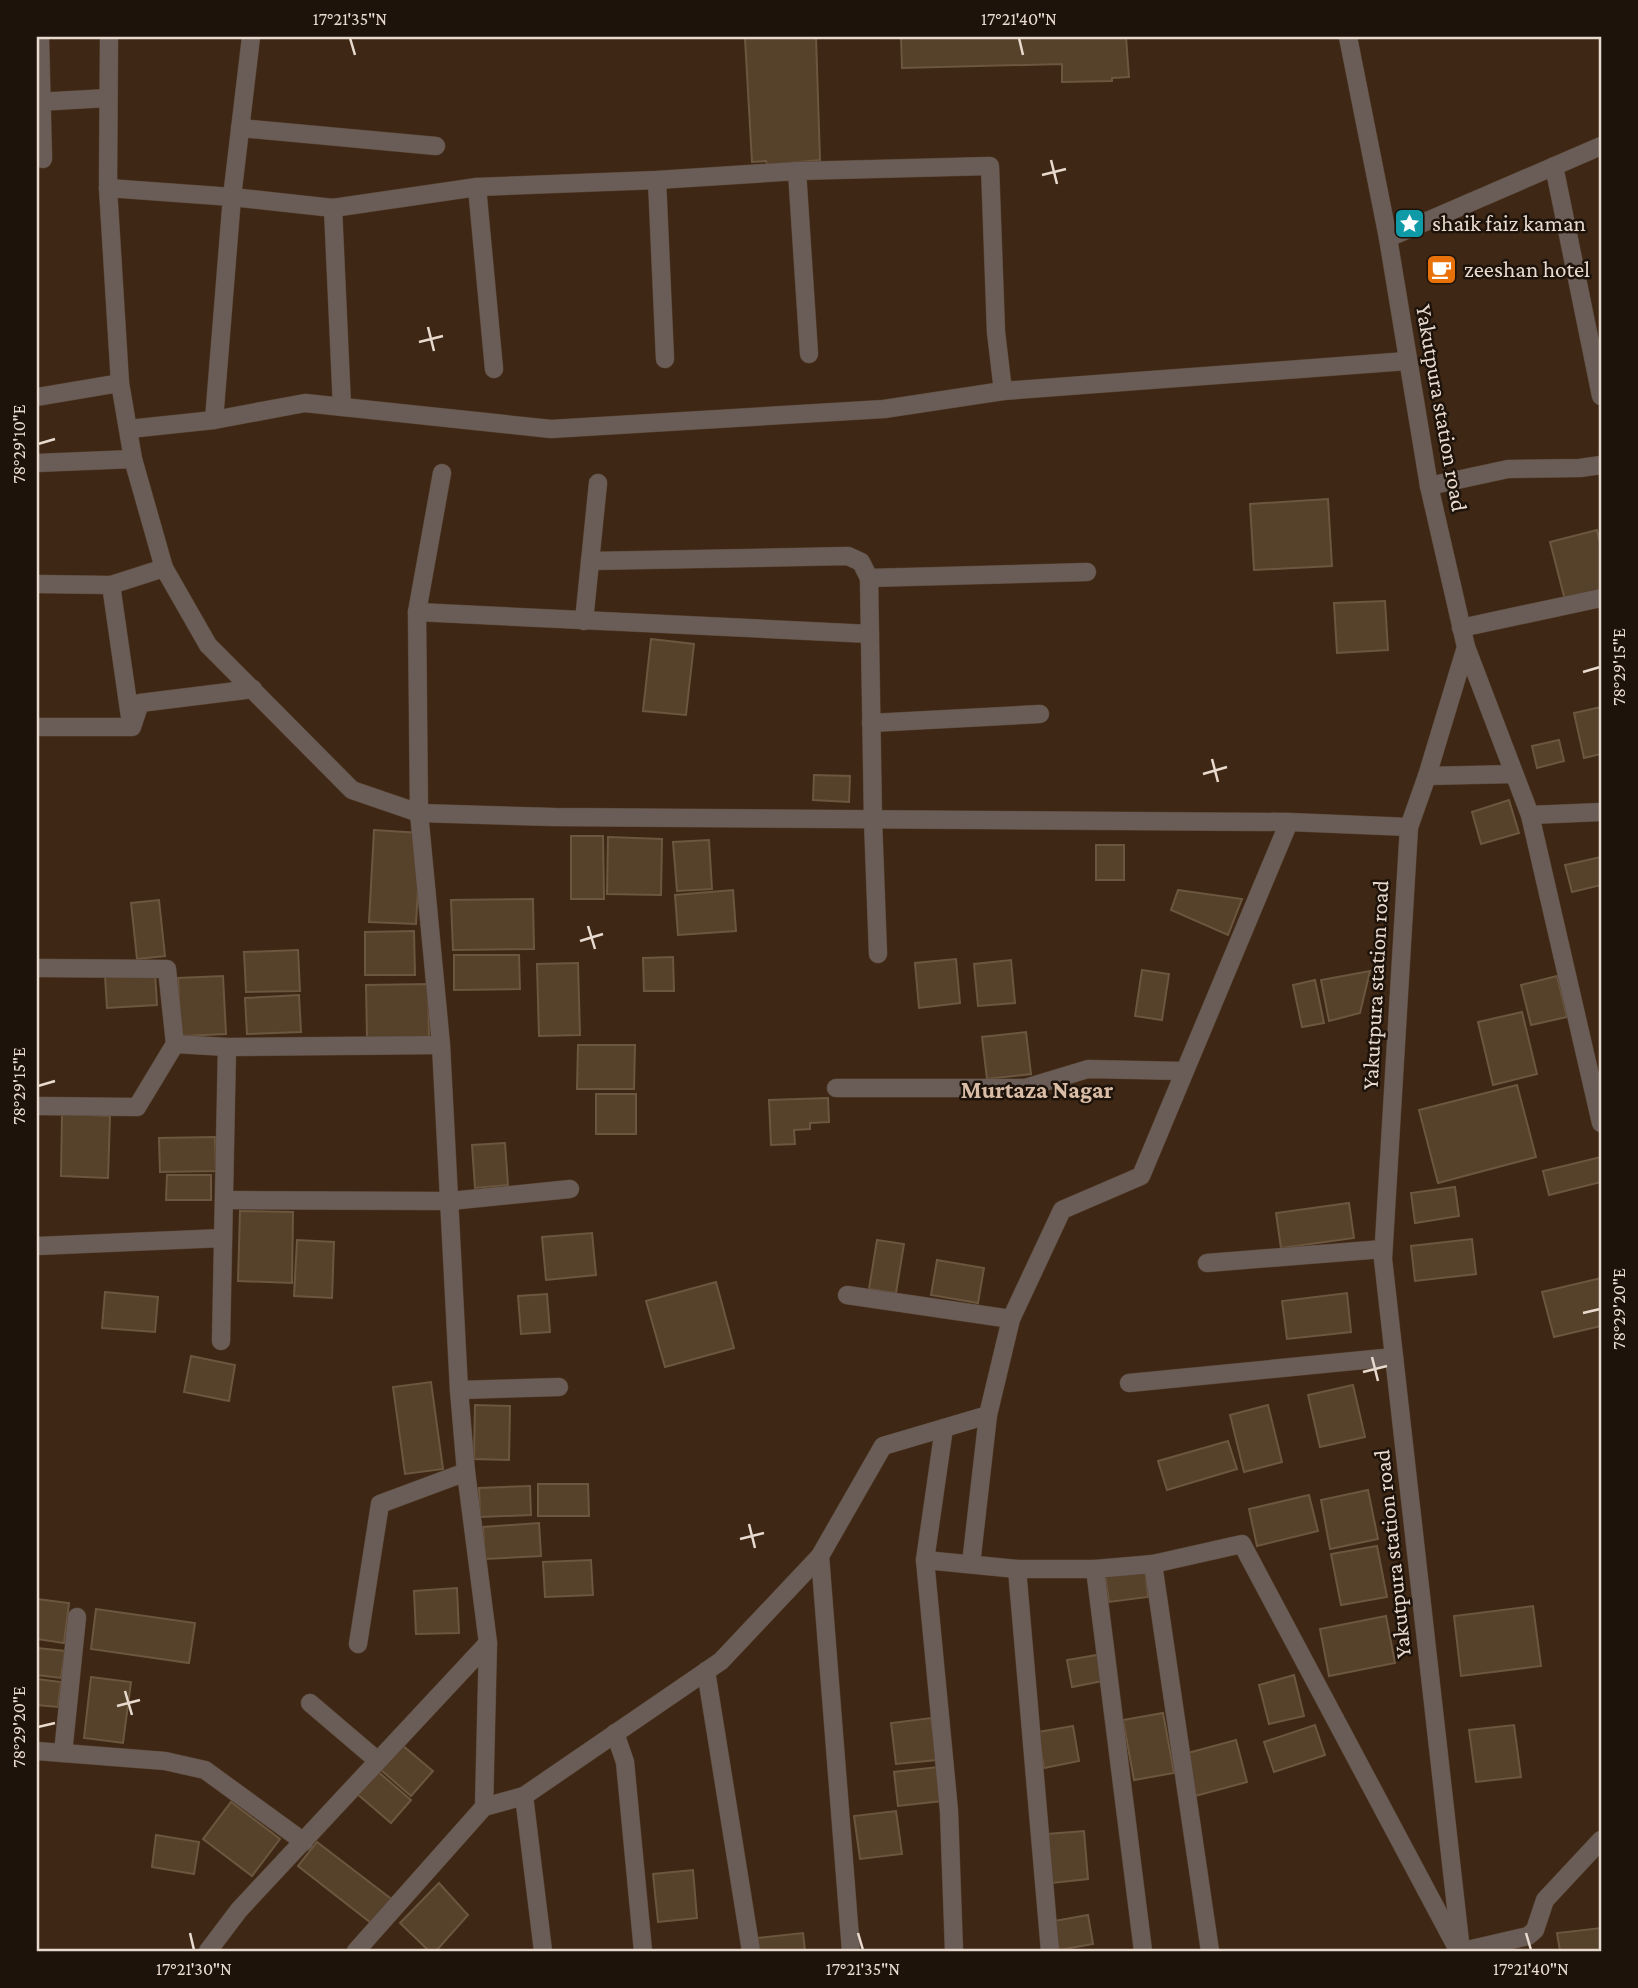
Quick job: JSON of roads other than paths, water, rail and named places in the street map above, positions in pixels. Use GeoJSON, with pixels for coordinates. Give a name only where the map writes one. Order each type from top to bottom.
{"type":"FeatureCollection","features":[{"type":"Feature","properties":{"kind":"street"},"geometry":{"type":"LineString","coordinates":[[40,37],[39,102],[43,159]]}},
{"type":"Feature","properties":{"kind":"street"},"geometry":{"type":"LineString","coordinates":[[109,37],[108,188],[120,383],[133,459],[164,568],[208,645],[352,790],[419,813],[554,817],[1289,822],[1409,827]]}},
{"type":"Feature","properties":{"kind":"street"},"geometry":{"type":"LineString","coordinates":[[214,420],[232,197],[251,37]]}},
{"type":"Feature","properties":{"kind":"street","name":"Yakutpura station road"},"geometry":{"type":"LineString","coordinates":[[1348,37],[1388,238],[1429,486],[1466,647],[1409,827],[1382,1259],[1461,1951]]}},
{"type":"Feature","properties":{"kind":"street"},"geometry":{"type":"LineString","coordinates":[[39,102],[108,98]]}},
{"type":"Feature","properties":{"kind":"street"},"geometry":{"type":"LineString","coordinates":[[240,128],[436,146]]}},
{"type":"Feature","properties":{"kind":"street"},"geometry":{"type":"LineString","coordinates":[[1388,238],[1601,146]]}},
{"type":"Feature","properties":{"kind":"street"},"geometry":{"type":"LineString","coordinates":[[108,188],[333,208],[477,187],[797,171],[990,166],[996,332],[1003,391]]}},
{"type":"Feature","properties":{"kind":"street"},"geometry":{"type":"LineString","coordinates":[[1553,166],[1601,396]]}},
{"type":"Feature","properties":{"kind":"street"},"geometry":{"type":"LineString","coordinates":[[797,171],[808,354]]}},
{"type":"Feature","properties":{"kind":"street"},"geometry":{"type":"LineString","coordinates":[[657,180],[665,359]]}},
{"type":"Feature","properties":{"kind":"street"},"geometry":{"type":"LineString","coordinates":[[477,187],[494,369]]}},
{"type":"Feature","properties":{"kind":"street"},"geometry":{"type":"LineString","coordinates":[[333,208],[342,407]]}},
{"type":"Feature","properties":{"kind":"street"},"geometry":{"type":"LineString","coordinates":[[129,429],[214,420],[305,403],[551,429],[884,409],[1003,391],[1407,361]]}},
{"type":"Feature","properties":{"kind":"street"},"geometry":{"type":"LineString","coordinates":[[37,397],[120,383]]}},
{"type":"Feature","properties":{"kind":"street"},"geometry":{"type":"LineString","coordinates":[[37,463],[133,459]]}},
{"type":"Feature","properties":{"kind":"street"},"geometry":{"type":"LineString","coordinates":[[1429,486],[1508,469],[1601,465]]}},
{"type":"Feature","properties":{"kind":"street"},"geometry":{"type":"LineString","coordinates":[[442,473],[417,612],[419,813],[441,1045],[459,1390],[466,1472],[488,1643],[484,1807]]}},
{"type":"Feature","properties":{"kind":"street"},"geometry":{"type":"LineString","coordinates":[[584,621],[598,483]]}},
{"type":"Feature","properties":{"kind":"street"},"geometry":{"type":"LineString","coordinates":[[590,561],[848,556],[861,562],[869,578],[878,954]]}},
{"type":"Feature","properties":{"kind":"street"},"geometry":{"type":"LineString","coordinates":[[37,584],[111,585],[164,568]]}},
{"type":"Feature","properties":{"kind":"street"},"geometry":{"type":"LineString","coordinates":[[869,578],[1087,572]]}},
{"type":"Feature","properties":{"kind":"street"},"geometry":{"type":"LineString","coordinates":[[111,585],[132,727]]}},
{"type":"Feature","properties":{"kind":"street"},"geometry":{"type":"LineString","coordinates":[[1461,628],[1601,598]]}},
{"type":"Feature","properties":{"kind":"street"},"geometry":{"type":"LineString","coordinates":[[417,612],[870,634]]}},
{"type":"Feature","properties":{"kind":"street"},"geometry":{"type":"LineString","coordinates":[[1466,647],[1530,815],[1601,1123]]}},
{"type":"Feature","properties":{"kind":"street"},"geometry":{"type":"LineString","coordinates":[[132,727],[140,703],[253,689]]}},
{"type":"Feature","properties":{"kind":"street"},"geometry":{"type":"LineString","coordinates":[[871,723],[1040,714]]}},
{"type":"Feature","properties":{"kind":"street"},"geometry":{"type":"LineString","coordinates":[[37,727],[132,727]]}},
{"type":"Feature","properties":{"kind":"street"},"geometry":{"type":"LineString","coordinates":[[1427,776],[1514,774]]}},
{"type":"Feature","properties":{"kind":"street"},"geometry":{"type":"LineString","coordinates":[[1530,815],[1601,812]]}},
{"type":"Feature","properties":{"kind":"street"},"geometry":{"type":"LineString","coordinates":[[971,1564],[988,1415],[1012,1319],[1062,1210],[1140,1176],[1289,822]]}},
{"type":"Feature","properties":{"kind":"street"},"geometry":{"type":"LineString","coordinates":[[37,968],[167,969],[175,1044],[137,1107],[37,1106]]}},
{"type":"Feature","properties":{"kind":"street"},"geometry":{"type":"LineString","coordinates":[[175,1044],[227,1047],[441,1045]]}},
{"type":"Feature","properties":{"kind":"street"},"geometry":{"type":"LineString","coordinates":[[221,1341],[227,1047]]}},
{"type":"Feature","properties":{"kind":"street"},"geometry":{"type":"LineString","coordinates":[[836,1088],[1025,1088],[1088,1069],[1184,1071]]}},
{"type":"Feature","properties":{"kind":"street"},"geometry":{"type":"LineString","coordinates":[[224,1200],[450,1201],[569,1189]]}},
{"type":"Feature","properties":{"kind":"street"},"geometry":{"type":"LineString","coordinates":[[37,1246],[223,1238]]}},
{"type":"Feature","properties":{"kind":"street"},"geometry":{"type":"LineString","coordinates":[[1207,1263],[1383,1250]]}},
{"type":"Feature","properties":{"kind":"street"},"geometry":{"type":"LineString","coordinates":[[847,1295],[1012,1319]]}},
{"type":"Feature","properties":{"kind":"street"},"geometry":{"type":"LineString","coordinates":[[1129,1383],[1394,1357]]}},
{"type":"Feature","properties":{"kind":"street"},"geometry":{"type":"LineString","coordinates":[[459,1390],[559,1387]]}},
{"type":"Feature","properties":{"kind":"street"},"geometry":{"type":"LineString","coordinates":[[356,1951],[484,1807],[524,1796],[721,1661],[820,1556],[883,1446],[988,1415]]}},
{"type":"Feature","properties":{"kind":"street"},"geometry":{"type":"LineString","coordinates":[[944,1428],[925,1560],[949,1811],[954,1951]]}},
{"type":"Feature","properties":{"kind":"street"},"geometry":{"type":"LineString","coordinates":[[358,1644],[380,1504],[466,1472]]}},
{"type":"Feature","properties":{"kind":"street"},"geometry":{"type":"LineString","coordinates":[[925,1560],[1017,1569],[1095,1569],[1153,1564],[1242,1544],[1461,1951],[1528,1936],[1535,1930],[1545,1900],[1601,1840]]}},
{"type":"Feature","properties":{"kind":"street"},"geometry":{"type":"LineString","coordinates":[[820,1556],[851,1951]]}},
{"type":"Feature","properties":{"kind":"street"},"geometry":{"type":"LineString","coordinates":[[1153,1564],[1210,1951]]}},
{"type":"Feature","properties":{"kind":"street"},"geometry":{"type":"LineString","coordinates":[[1017,1569],[1050,1951]]}},
{"type":"Feature","properties":{"kind":"street"},"geometry":{"type":"LineString","coordinates":[[1095,1569],[1143,1951]]}},
{"type":"Feature","properties":{"kind":"street"},"geometry":{"type":"LineString","coordinates":[[63,1753],[77,1618]]}},
{"type":"Feature","properties":{"kind":"street"},"geometry":{"type":"LineString","coordinates":[[208,1951],[239,1910],[488,1643]]}},
{"type":"Feature","properties":{"kind":"street"},"geometry":{"type":"LineString","coordinates":[[706,1671],[751,1951]]}},
{"type":"Feature","properties":{"kind":"street"},"geometry":{"type":"LineString","coordinates":[[310,1703],[378,1760]]}},
{"type":"Feature","properties":{"kind":"street"},"geometry":{"type":"LineString","coordinates":[[615,1733],[625,1762],[643,1951]]}},
{"type":"Feature","properties":{"kind":"street"},"geometry":{"type":"LineString","coordinates":[[37,1751],[165,1761],[205,1770],[304,1842]]}},
{"type":"Feature","properties":{"kind":"street"},"geometry":{"type":"LineString","coordinates":[[524,1796],[543,1951]]}},
{"type":"Feature","properties":{"kind":"place","name":"shaik faiz kaman"},"geometry":{"type":"Point","coordinates":[1409,223]}},
{"type":"Feature","properties":{"kind":"place","name":"zeeshan hotel"},"geometry":{"type":"Point","coordinates":[1441,269]}},
{"type":"Feature","properties":{"kind":"district","name":"Murtaza Nagar"},"geometry":{"type":"Point","coordinates":[1037,1089]}}]}
